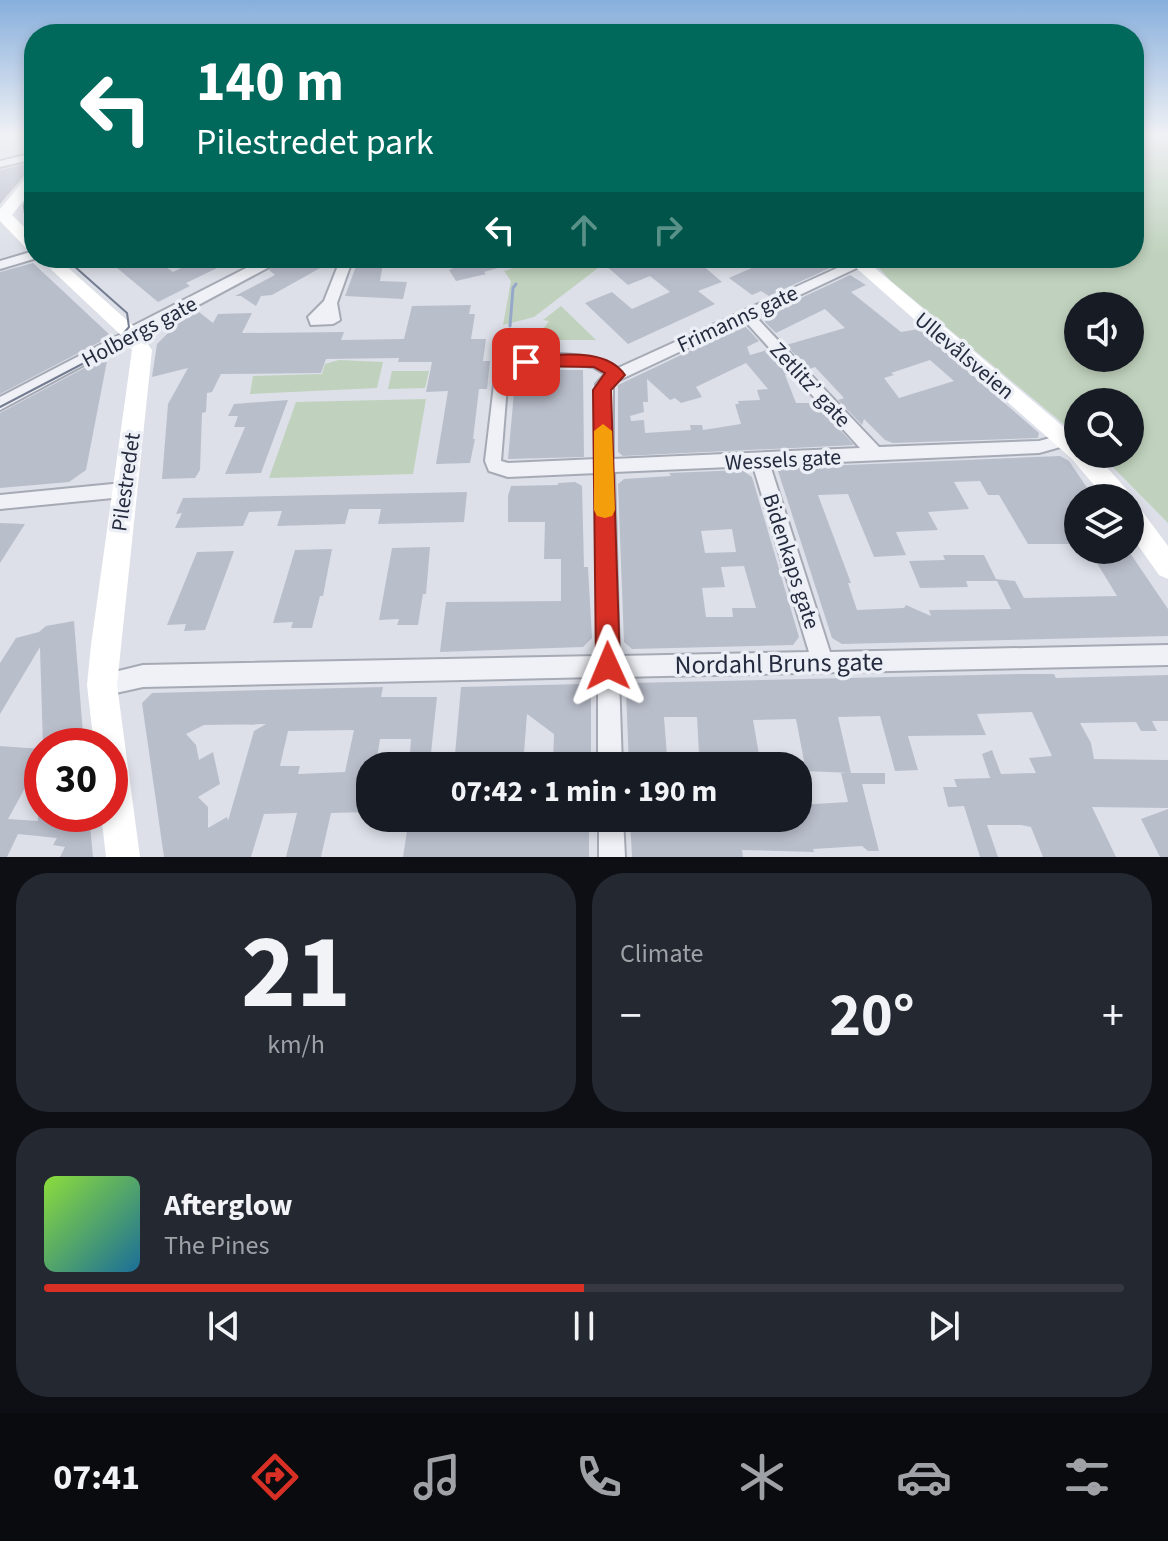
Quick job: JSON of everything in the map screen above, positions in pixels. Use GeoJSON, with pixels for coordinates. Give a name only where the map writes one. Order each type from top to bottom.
{"type":"FeatureCollection","features":[{"type":"Feature","properties":{"kind":"main road"},"geometry":{"type":"LineString","coordinates":[[24,189],[17,198],[10,221],[24,236]]}},
{"type":"Feature","properties":{"kind":"main road"},"geometry":{"type":"LineString","coordinates":[[58,268],[131,334]]}},
{"type":"Feature","properties":{"kind":"main road","name":"Ullevålsveien"},"geometry":{"type":"LineString","coordinates":[[864,268],[1064,440]]}},
{"type":"Feature","properties":{"kind":"main road","name":"Pilestredet"},"geometry":{"type":"LineString","coordinates":[[108,728],[102,685],[123,490],[142,362],[141,346],[131,334]]}},
{"type":"Feature","properties":{"kind":"main road","name":"Ullevålsveien"},"geometry":{"type":"LineString","coordinates":[[1092,468],[1106,484]]}},
{"type":"Feature","properties":{"kind":"main road"},"geometry":{"type":"LineString","coordinates":[[1144,534],[1168,567]]}},
{"type":"Feature","properties":{"kind":"main road","name":"Pilestredet"},"geometry":{"type":"LineString","coordinates":[[120,832],[123,857]]}},
{"type":"Feature","properties":{"kind":"street"},"geometry":{"type":"LineString","coordinates":[[0,265],[24,258]]}},
{"type":"Feature","properties":{"kind":"street","name":"Holbergs gate"},"geometry":{"type":"LineString","coordinates":[[0,404],[259,268]]}},
{"type":"Feature","properties":{"kind":"street"},"geometry":{"type":"LineString","coordinates":[[330,303],[343,268]]}},
{"type":"Feature","properties":{"kind":"street","name":"Frimanns gate"},"geometry":{"type":"LineString","coordinates":[[616,375],[839,268]]}},
{"type":"Feature","properties":{"kind":"street","name":"Zetlitz’ gate"},"geometry":{"type":"LineString","coordinates":[[746,314],[876,455]]}},
{"type":"Feature","properties":{"kind":"street","name":"Wessels gate"},"geometry":{"type":"LineString","coordinates":[[616,375],[608,366],[595,362],[518,362],[506,366],[501,372],[493,461],[499,469],[1064,448]]}},
{"type":"Feature","properties":{"kind":"street"},"geometry":{"type":"LineString","coordinates":[[610,752],[602,390],[608,379],[616,375]]}},
{"type":"Feature","properties":{"kind":"street","name":"Bidenkaps gate"},"geometry":{"type":"LineString","coordinates":[[760,460],[823,662]]}},
{"type":"Feature","properties":{"kind":"street"},"geometry":{"type":"LineString","coordinates":[[0,502],[123,490]]}},
{"type":"Feature","properties":{"kind":"street","name":"Nordahl Bruns gate"},"geometry":{"type":"LineString","coordinates":[[102,685],[143,676],[1168,655]]}},
{"type":"Feature","properties":{"kind":"street"},"geometry":{"type":"LineString","coordinates":[[611,832],[612,857]]}},
{"type":"Feature","properties":{"kind":"green space"},"geometry":{"type":"Polygon","coordinates":[[[1144,174],[1168,174],[1168,523],[1144,499],[1144,484],[1130,484],[1114,468],[1144,468],[1144,388],[1064,388],[1064,424],[879,268],[1144,268],[1144,174]]]}},
{"type":"Feature","properties":{"kind":"green space"},"geometry":{"type":"Polygon","coordinates":[[[514,268],[598,268],[534,317],[503,325],[511,281],[504,271],[514,268]]]}},
{"type":"Feature","properties":{"kind":"green space"},"geometry":{"type":"Polygon","coordinates":[[[561,306],[596,340],[535,340],[549,321],[543,320],[561,306]]]}},
{"type":"Feature","properties":{"kind":"green space"},"geometry":{"type":"Polygon","coordinates":[[[339,360],[383,362],[377,388],[250,394],[253,376],[322,374],[325,364],[339,360]]]}},
{"type":"Feature","properties":{"kind":"green space"},"geometry":{"type":"Polygon","coordinates":[[[392,371],[429,371],[425,388],[388,389],[392,371]]]}},
{"type":"Feature","properties":{"kind":"green space"},"geometry":{"type":"Polygon","coordinates":[[[426,399],[413,474],[269,478],[296,402],[426,399]]]}},
{"type":"Feature","properties":{"kind":"building"},"geometry":{"type":"Polygon","coordinates":[[[0,174],[24,174],[24,176],[0,204],[0,174]]]}},
{"type":"Feature","properties":{"kind":"building"},"geometry":{"type":"Polygon","coordinates":[[[24,265],[24,268],[38,268],[111,336],[0,394],[0,272],[24,265]]]}},
{"type":"Feature","properties":{"kind":"building"},"geometry":{"type":"Polygon","coordinates":[[[117,268],[168,268],[173,272],[181,268],[217,268],[186,283],[190,286],[158,302],[117,268]]]}},
{"type":"Feature","properties":{"kind":"building"},"geometry":{"type":"Polygon","coordinates":[[[320,268],[272,295],[261,296],[256,306],[241,296],[235,296],[275,275],[269,270],[320,268]]]}},
{"type":"Feature","properties":{"kind":"building"},"geometry":{"type":"Polygon","coordinates":[[[355,268],[382,268],[380,281],[407,282],[403,299],[345,296],[355,268]]]}},
{"type":"Feature","properties":{"kind":"building"},"geometry":{"type":"Polygon","coordinates":[[[453,268],[498,268],[456,281],[449,270],[453,268]]]}},
{"type":"Feature","properties":{"kind":"building"},"geometry":{"type":"Polygon","coordinates":[[[608,268],[706,268],[722,282],[698,291],[715,304],[628,344],[585,303],[612,292],[632,309],[670,292],[650,276],[628,285],[608,268]]]}},
{"type":"Feature","properties":{"kind":"building"},"geometry":{"type":"Polygon","coordinates":[[[752,268],[830,268],[769,296],[761,291],[752,295],[729,278],[752,268]]]}},
{"type":"Feature","properties":{"kind":"building"},"geometry":{"type":"Polygon","coordinates":[[[850,275],[866,285],[851,292],[901,332],[919,329],[1039,433],[1038,438],[893,443],[885,440],[864,419],[862,425],[838,400],[844,398],[815,367],[809,369],[786,345],[845,328],[825,309],[776,333],[765,322],[769,313],[850,275]],[[930,360],[884,378],[899,398],[954,381],[930,360]]]}},
{"type":"Feature","properties":{"kind":"building"},"geometry":{"type":"Polygon","coordinates":[[[471,305],[469,314],[475,314],[471,339],[486,339],[483,361],[490,361],[487,389],[479,389],[470,463],[436,464],[448,391],[426,392],[432,362],[398,362],[399,358],[326,359],[321,373],[221,374],[212,392],[207,393],[206,412],[202,413],[200,470],[195,478],[162,479],[168,404],[188,368],[152,377],[157,344],[179,322],[199,312],[213,323],[218,314],[252,313],[242,333],[344,332],[341,340],[404,339],[412,306],[471,305]]]}},
{"type":"Feature","properties":{"kind":"building"},"geometry":{"type":"Polygon","coordinates":[[[744,325],[759,341],[747,347],[750,355],[767,350],[789,374],[785,375],[796,403],[809,403],[811,408],[818,406],[854,445],[623,456],[618,452],[618,385],[744,325]],[[746,363],[696,387],[702,397],[681,403],[675,398],[670,400],[647,379],[648,402],[643,402],[644,412],[630,416],[631,421],[644,420],[645,433],[691,430],[690,425],[702,425],[703,430],[741,424],[735,404],[739,404],[738,401],[760,400],[757,390],[768,389],[746,363]]]}},
{"type":"Feature","properties":{"kind":"building"},"geometry":{"type":"Polygon","coordinates":[[[101,359],[107,361],[86,470],[69,482],[0,488],[0,413],[101,359]]]}},
{"type":"Feature","properties":{"kind":"building"},"geometry":{"type":"Polygon","coordinates":[[[519,370],[583,370],[584,457],[508,459],[515,381],[519,370]]]}},
{"type":"Feature","properties":{"kind":"building"},"geometry":{"type":"Polygon","coordinates":[[[288,400],[261,473],[225,474],[245,427],[234,427],[238,416],[228,416],[234,404],[288,400]]]}},
{"type":"Feature","properties":{"kind":"building"},"geometry":{"type":"Polygon","coordinates":[[[1060,456],[1064,458],[1064,468],[1074,468],[1085,484],[1064,484],[1064,544],[1028,544],[999,495],[988,495],[980,481],[954,482],[969,509],[928,512],[938,530],[896,532],[906,555],[874,557],[848,494],[818,495],[851,583],[848,583],[857,610],[904,608],[906,605],[931,616],[929,610],[1011,609],[997,581],[966,581],[968,587],[920,588],[909,561],[945,560],[943,555],[984,555],[996,579],[1015,581],[1024,598],[1117,596],[1098,564],[1137,564],[1168,609],[1168,636],[842,644],[832,638],[777,468],[1060,456]]]}},
{"type":"Feature","properties":{"kind":"building"},"geometry":{"type":"Polygon","coordinates":[[[742,470],[752,477],[799,637],[793,645],[632,649],[624,642],[618,484],[624,479],[671,476],[669,473],[742,470]],[[732,529],[701,531],[705,553],[736,552],[732,529]],[[744,566],[721,567],[725,587],[702,588],[706,617],[733,617],[732,608],[756,608],[744,566]]]}},
{"type":"Feature","properties":{"kind":"building"},"geometry":{"type":"Polygon","coordinates":[[[575,482],[582,486],[584,567],[588,567],[592,638],[583,647],[440,652],[446,602],[561,601],[561,559],[544,559],[545,522],[508,522],[508,496],[511,486],[575,482]]]}},
{"type":"Feature","properties":{"kind":"building"},"geometry":{"type":"Polygon","coordinates":[[[467,492],[464,522],[378,524],[381,509],[349,509],[345,524],[277,526],[282,511],[249,512],[243,526],[175,528],[182,513],[176,514],[183,498],[467,492]]]}},
{"type":"Feature","properties":{"kind":"building"},"geometry":{"type":"Polygon","coordinates":[[[0,523],[25,524],[0,563],[0,523]]]}},
{"type":"Feature","properties":{"kind":"building"},"geometry":{"type":"Polygon","coordinates":[[[430,547],[426,594],[423,594],[418,625],[397,625],[399,619],[379,620],[392,548],[430,547]]]}},
{"type":"Feature","properties":{"kind":"building"},"geometry":{"type":"Polygon","coordinates":[[[332,549],[323,596],[320,596],[312,628],[291,628],[293,622],[273,623],[295,550],[332,549]]]}},
{"type":"Feature","properties":{"kind":"building"},"geometry":{"type":"Polygon","coordinates":[[[234,551],[205,630],[184,631],[186,624],[167,625],[197,552],[234,551]]]}},
{"type":"Feature","properties":{"kind":"building"},"geometry":{"type":"Polygon","coordinates":[[[74,621],[83,728],[42,728],[40,647],[0,714],[0,663],[16,638],[39,632],[46,626],[74,621]]]}},
{"type":"Feature","properties":{"kind":"building"},"geometry":{"type":"Polygon","coordinates":[[[1017,674],[1054,674],[1056,678],[1168,675],[1168,721],[1152,721],[1157,731],[1141,731],[1136,722],[1080,723],[1091,743],[1094,759],[1168,760],[1168,808],[1092,807],[1116,857],[1043,857],[1031,827],[987,825],[998,857],[980,857],[964,806],[948,807],[943,787],[957,787],[954,779],[990,778],[982,754],[992,750],[1001,774],[1036,773],[1029,758],[1052,756],[1032,712],[977,714],[986,735],[908,736],[918,770],[895,771],[880,716],[838,717],[851,773],[812,771],[812,752],[802,752],[796,719],[753,720],[759,752],[699,752],[697,717],[664,717],[667,752],[628,752],[626,691],[633,683],[1017,674]]]}},
{"type":"Feature","properties":{"kind":"building"},"geometry":{"type":"Polygon","coordinates":[[[583,684],[591,691],[591,752],[553,752],[554,734],[527,714],[524,752],[455,752],[461,687],[583,684]]]}},
{"type":"Feature","properties":{"kind":"building"},"geometry":{"type":"Polygon","coordinates":[[[383,687],[381,697],[437,697],[431,752],[410,752],[411,739],[380,739],[378,752],[356,752],[356,812],[331,813],[321,857],[286,857],[297,813],[264,814],[251,857],[164,857],[142,703],[152,693],[383,687]],[[266,724],[204,725],[186,734],[196,745],[199,760],[213,752],[220,784],[198,797],[208,807],[208,828],[227,817],[228,821],[254,731],[266,724]],[[354,730],[288,731],[280,766],[300,766],[298,774],[345,772],[354,730]]]}},
{"type":"Feature","properties":{"kind":"building"},"geometry":{"type":"Polygon","coordinates":[[[0,746],[24,748],[24,790],[8,819],[24,820],[24,832],[91,832],[93,857],[60,857],[65,847],[53,845],[57,838],[18,834],[7,857],[0,857],[0,746]]]}},
{"type":"Feature","properties":{"kind":"building"},"geometry":{"type":"Polygon","coordinates":[[[841,773],[885,773],[885,784],[862,784],[879,851],[868,851],[862,846],[813,849],[814,852],[742,850],[743,857],[632,857],[631,832],[812,832],[812,804],[848,802],[841,773]]]}},
{"type":"Feature","properties":{"kind":"building"},"geometry":{"type":"Polygon","coordinates":[[[1168,809],[1168,857],[1160,857],[1141,819],[1168,809]]]}},
{"type":"Feature","properties":{"kind":"building"},"geometry":{"type":"Polygon","coordinates":[[[407,832],[589,832],[589,857],[403,857],[407,832]]]}},
{"type":"Feature","properties":{"kind":"waterway"},"geometry":{"type":"LineString","coordinates":[[510,326],[513,288],[516,284]]}},
{"type":"Feature","properties":{"kind":"tram line"},"geometry":{"type":"LineString","coordinates":[[0,407],[109,350],[129,327],[127,313],[76,268]]}},
{"type":"Feature","properties":{"kind":"slow traffic"},"geometry":{"type":"LineString","coordinates":[[603,431],[605,510]]}},
{"type":"Feature","properties":{"kind":"route"},"geometry":{"type":"LineString","coordinates":[[526,362],[595,362],[608,366],[616,375],[608,379],[602,390],[608,666]]}}]}
